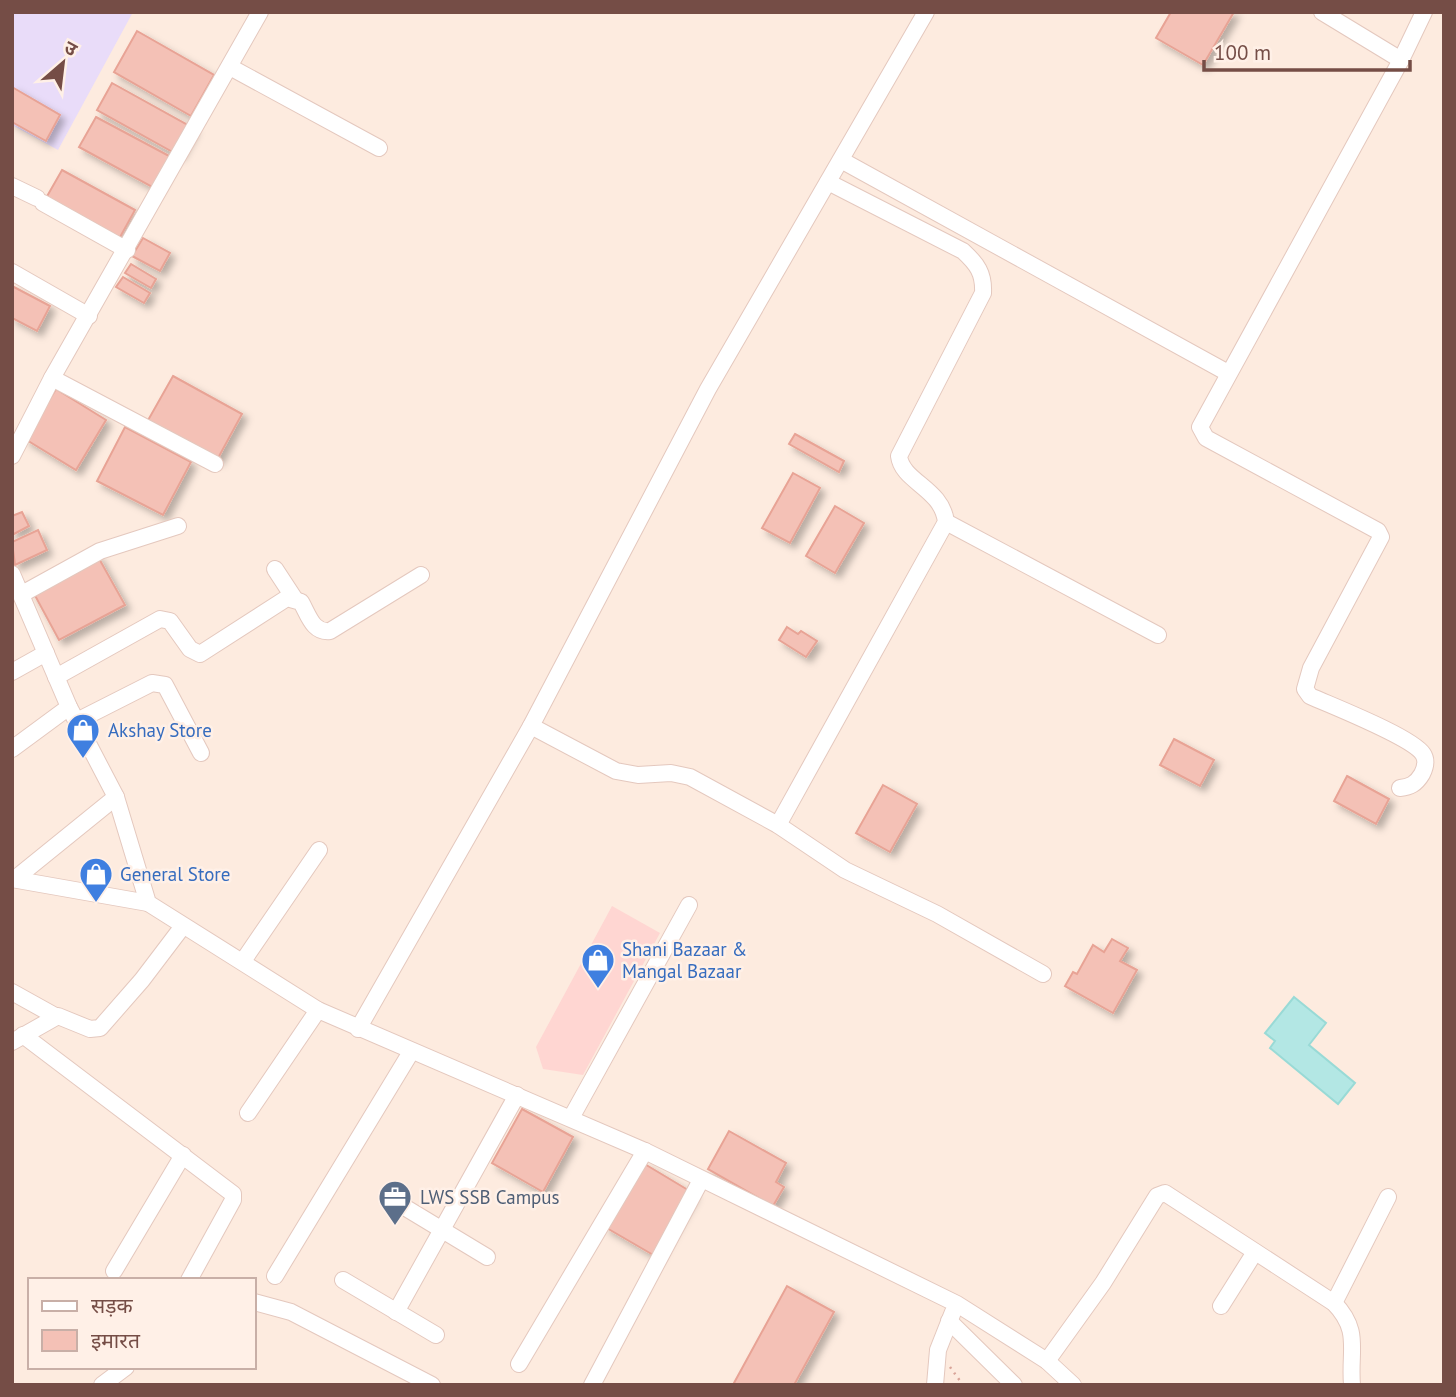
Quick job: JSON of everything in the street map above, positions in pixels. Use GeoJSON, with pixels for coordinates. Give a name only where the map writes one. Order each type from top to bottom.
{"type":"FeatureCollection","features":[{"type":"Feature","properties":{"kind":"street"},"geometry":{"type":"LineString","coordinates":[[12,456],[52,378],[260,12]]}},
{"type":"Feature","properties":{"kind":"street"},"geometry":{"type":"LineString","coordinates":[[358,1029],[531,726],[682,438],[926,12]]}},
{"type":"Feature","properties":{"kind":"street"},"geometry":{"type":"LineString","coordinates":[[1322,12],[1401,60]]}},
{"type":"Feature","properties":{"kind":"street"},"geometry":{"type":"LineString","coordinates":[[1400,788],[1409,787],[1421,777],[1424,769],[1422,753],[1395,736],[1310,696],[1305,689],[1311,668],[1381,537],[1378,531],[1203,435],[1200,423],[1401,60],[1424,12]]}},
{"type":"Feature","properties":{"kind":"street"},"geometry":{"type":"LineString","coordinates":[[230,66],[379,148]]}},
{"type":"Feature","properties":{"kind":"street"},"geometry":{"type":"LineString","coordinates":[[841,160],[1228,373]]}},
{"type":"Feature","properties":{"kind":"street"},"geometry":{"type":"LineString","coordinates":[[828,182],[962,251],[978,265],[984,279],[983,293],[977,307],[899,456],[904,469],[939,500],[946,522],[1158,635]]}},
{"type":"Feature","properties":{"kind":"street"},"geometry":{"type":"LineString","coordinates":[[12,186],[127,250]]}},
{"type":"Feature","properties":{"kind":"street"},"geometry":{"type":"LineString","coordinates":[[12,272],[89,316]]}},
{"type":"Feature","properties":{"kind":"street"},"geometry":{"type":"LineString","coordinates":[[52,378],[215,464]]}},
{"type":"Feature","properties":{"kind":"street"},"geometry":{"type":"LineString","coordinates":[[778,825],[946,522]]}},
{"type":"Feature","properties":{"kind":"street"},"geometry":{"type":"LineString","coordinates":[[20,605],[100,551],[178,526]]}},
{"type":"Feature","properties":{"kind":"street"},"geometry":{"type":"LineString","coordinates":[[275,569],[294,598],[301,602],[315,628],[321,632],[330,631],[421,575]]}},
{"type":"Feature","properties":{"kind":"street"},"geometry":{"type":"LineString","coordinates":[[12,574],[20,605],[116,797],[148,903]]}},
{"type":"Feature","properties":{"kind":"street"},"geometry":{"type":"LineString","coordinates":[[56,677],[160,619],[170,621],[190,649],[200,654],[287,598],[294,598]]}},
{"type":"Feature","properties":{"kind":"street"},"geometry":{"type":"LineString","coordinates":[[12,672],[46,653]]}},
{"type":"Feature","properties":{"kind":"street"},"geometry":{"type":"LineString","coordinates":[[12,749],[73,714],[152,683],[159,683],[165,685],[201,753]]}},
{"type":"Feature","properties":{"kind":"street"},"geometry":{"type":"LineString","coordinates":[[531,726],[616,771],[638,775],[671,773],[690,777],[778,825],[845,870],[884,886],[1043,974]]}},
{"type":"Feature","properties":{"kind":"street"},"geometry":{"type":"LineString","coordinates":[[14,878],[116,797]]}},
{"type":"Feature","properties":{"kind":"street"},"geometry":{"type":"LineString","coordinates":[[243,961],[319,850]]}},
{"type":"Feature","properties":{"kind":"street"},"geometry":{"type":"LineString","coordinates":[[14,878],[148,903],[318,1010],[645,1151],[957,1304],[1047,1361],[1073,1385]]}},
{"type":"Feature","properties":{"kind":"street"},"geometry":{"type":"LineString","coordinates":[[571,1118],[689,905]]}},
{"type":"Feature","properties":{"kind":"street"},"geometry":{"type":"LineString","coordinates":[[12,992],[57,1017],[90,1029],[100,1028],[142,980],[183,926]]}},
{"type":"Feature","properties":{"kind":"street"},"geometry":{"type":"LineString","coordinates":[[248,1113],[318,1010]]}},
{"type":"Feature","properties":{"kind":"street"},"geometry":{"type":"LineString","coordinates":[[57,1017],[18,1039],[232,1192],[234,1198],[190,1278]]}},
{"type":"Feature","properties":{"kind":"street"},"geometry":{"type":"LineString","coordinates":[[275,1276],[411,1052]]}},
{"type":"Feature","properties":{"kind":"street"},"geometry":{"type":"LineString","coordinates":[[396,1312],[517,1095]]}},
{"type":"Feature","properties":{"kind":"street"},"geometry":{"type":"LineString","coordinates":[[519,1364],[645,1151]]}},
{"type":"Feature","properties":{"kind":"street"},"geometry":{"type":"LineString","coordinates":[[114,1271],[183,1155]]}},
{"type":"Feature","properties":{"kind":"street"},"geometry":{"type":"LineString","coordinates":[[592,1385],[701,1180]]}},
{"type":"Feature","properties":{"kind":"street"},"geometry":{"type":"LineString","coordinates":[[1047,1361],[1103,1283],[1160,1194],[1165,1193],[1334,1303],[1347,1317],[1353,1331],[1352,1385]]}},
{"type":"Feature","properties":{"kind":"street"},"geometry":{"type":"LineString","coordinates":[[1334,1303],[1388,1198]]}},
{"type":"Feature","properties":{"kind":"street"},"geometry":{"type":"LineString","coordinates":[[396,1202],[487,1257]]}},
{"type":"Feature","properties":{"kind":"street"},"geometry":{"type":"LineString","coordinates":[[1221,1306],[1255,1252]]}},
{"type":"Feature","properties":{"kind":"street"},"geometry":{"type":"LineString","coordinates":[[342,1280],[436,1335]]}},
{"type":"Feature","properties":{"kind":"street"},"geometry":{"type":"LineString","coordinates":[[256,1303],[291,1312],[432,1385]]}},
{"type":"Feature","properties":{"kind":"street"},"geometry":{"type":"LineString","coordinates":[[935,1385],[938,1350],[957,1304]]}},
{"type":"Feature","properties":{"kind":"street"},"geometry":{"type":"LineString","coordinates":[[949,1321],[1014,1385]]}},
{"type":"Feature","properties":{"kind":"street"},"geometry":{"type":"LineString","coordinates":[[102,1385],[123,1369]]}},
{"type":"Feature","properties":{"kind":"shaded area"},"geometry":{"type":"Polygon","coordinates":[[[12,12],[133,12],[58,150],[12,125],[12,12]]]}},
{"type":"Feature","properties":{"kind":"shaded area","name":"Shani Bazaar & Mangal Bazaar"},"geometry":{"type":"Polygon","coordinates":[[[612,906],[660,933],[583,1075],[543,1069],[536,1047],[612,906]]]}},
{"type":"Feature","properties":{"kind":"water"},"geometry":{"type":"Polygon","coordinates":[[[1294,997],[1326,1023],[1309,1045],[1355,1083],[1338,1104],[1270,1048],[1275,1041],[1265,1033],[1294,997]]]}},
{"type":"Feature","properties":{"kind":"building"},"geometry":{"type":"Polygon","coordinates":[[[1171,12],[1234,12],[1203,65],[1156,38],[1171,12]]]}},
{"type":"Feature","properties":{"kind":"building"},"geometry":{"type":"Polygon","coordinates":[[[137,31],[214,75],[191,116],[114,72],[137,31]]]}},
{"type":"Feature","properties":{"kind":"building"},"geometry":{"type":"Polygon","coordinates":[[[112,83],[193,128],[178,155],[97,110],[112,83]]]}},
{"type":"Feature","properties":{"kind":"building"},"geometry":{"type":"Polygon","coordinates":[[[12,87],[60,115],[46,141],[12,122],[12,87]]]}},
{"type":"Feature","properties":{"kind":"building"},"geometry":{"type":"Polygon","coordinates":[[[96,117],[171,157],[154,188],[79,147],[96,117]]]}},
{"type":"Feature","properties":{"kind":"building"},"geometry":{"type":"Polygon","coordinates":[[[62,170],[135,210],[119,239],[46,198],[62,170]]]}},
{"type":"Feature","properties":{"kind":"building"},"geometry":{"type":"Polygon","coordinates":[[[143,238],[170,253],[160,271],[132,256],[143,238]]]}},
{"type":"Feature","properties":{"kind":"building"},"geometry":{"type":"Polygon","coordinates":[[[131,264],[156,279],[151,288],[125,273],[131,264]]]}},
{"type":"Feature","properties":{"kind":"building"},"geometry":{"type":"Polygon","coordinates":[[[123,277],[150,293],[144,303],[116,287],[123,277]]]}},
{"type":"Feature","properties":{"kind":"building"},"geometry":{"type":"Polygon","coordinates":[[[12,286],[50,306],[37,331],[12,318],[12,286]]]}},
{"type":"Feature","properties":{"kind":"building"},"geometry":{"type":"Polygon","coordinates":[[[173,376],[242,414],[217,460],[147,422],[173,376]]]}},
{"type":"Feature","properties":{"kind":"building"},"geometry":{"type":"Polygon","coordinates":[[[56,389],[106,420],[76,470],[25,439],[56,389]]]}},
{"type":"Feature","properties":{"kind":"building"},"geometry":{"type":"Polygon","coordinates":[[[125,427],[191,462],[163,515],[97,481],[125,427]]]}},
{"type":"Feature","properties":{"kind":"building"},"geometry":{"type":"Polygon","coordinates":[[[795,434],[844,461],[839,472],[789,444],[795,434]]]}},
{"type":"Feature","properties":{"kind":"building"},"geometry":{"type":"Polygon","coordinates":[[[793,473],[820,488],[790,543],[762,528],[793,473]]]}},
{"type":"Feature","properties":{"kind":"building"},"geometry":{"type":"Polygon","coordinates":[[[835,506],[864,523],[835,573],[806,556],[835,506]]]}},
{"type":"Feature","properties":{"kind":"building"},"geometry":{"type":"Polygon","coordinates":[[[22,512],[29,526],[12,535],[12,516],[22,512]]]}},
{"type":"Feature","properties":{"kind":"building"},"geometry":{"type":"Polygon","coordinates":[[[38,530],[47,550],[15,565],[12,542],[38,530]]]}},
{"type":"Feature","properties":{"kind":"building"},"geometry":{"type":"Polygon","coordinates":[[[97,555],[125,605],[59,640],[32,590],[97,555]]]}},
{"type":"Feature","properties":{"kind":"building"},"geometry":{"type":"Polygon","coordinates":[[[787,627],[798,634],[801,631],[817,641],[806,657],[779,640],[787,627]]]}},
{"type":"Feature","properties":{"kind":"building"},"geometry":{"type":"Polygon","coordinates":[[[1174,739],[1214,760],[1200,786],[1160,765],[1174,739]]]}},
{"type":"Feature","properties":{"kind":"building"},"geometry":{"type":"Polygon","coordinates":[[[1347,776],[1389,799],[1376,824],[1334,801],[1347,776]]]}},
{"type":"Feature","properties":{"kind":"building"},"geometry":{"type":"Polygon","coordinates":[[[883,785],[917,804],[890,852],[856,833],[883,785]]]}},
{"type":"Feature","properties":{"kind":"building"},"geometry":{"type":"Polygon","coordinates":[[[1112,939],[1128,948],[1120,961],[1137,970],[1113,1013],[1065,986],[1073,972],[1077,974],[1093,945],[1104,952],[1112,939]]]}},
{"type":"Feature","properties":{"kind":"building"},"geometry":{"type":"Polygon","coordinates":[[[522,1109],[573,1137],[543,1192],[492,1163],[522,1109]]]}},
{"type":"Feature","properties":{"kind":"building"},"geometry":{"type":"Polygon","coordinates":[[[729,1131],[786,1163],[776,1182],[784,1187],[773,1206],[708,1169],[729,1131]]]}},
{"type":"Feature","properties":{"kind":"building"},"geometry":{"type":"Polygon","coordinates":[[[643,1163],[693,1193],[655,1256],[605,1227],[643,1163]]]}},
{"type":"Feature","properties":{"kind":"building"},"geometry":{"type":"Polygon","coordinates":[[[787,1286],[834,1312],[794,1385],[737,1385],[734,1383],[787,1286]]]}},
{"type":"Feature","properties":{"kind":"place","name":"Akshay Store"},"geometry":{"type":"Point","coordinates":[83,760]}},
{"type":"Feature","properties":{"kind":"place","name":"General Store"},"geometry":{"type":"Point","coordinates":[96,904]}},
{"type":"Feature","properties":{"kind":"place","name":"Shani Bazaar & Mangal Bazaar"},"geometry":{"type":"Point","coordinates":[598,990]}},
{"type":"Feature","properties":{"kind":"place","name":"LWS SSB Campus"},"geometry":{"type":"Point","coordinates":[395,1227]}}]}
